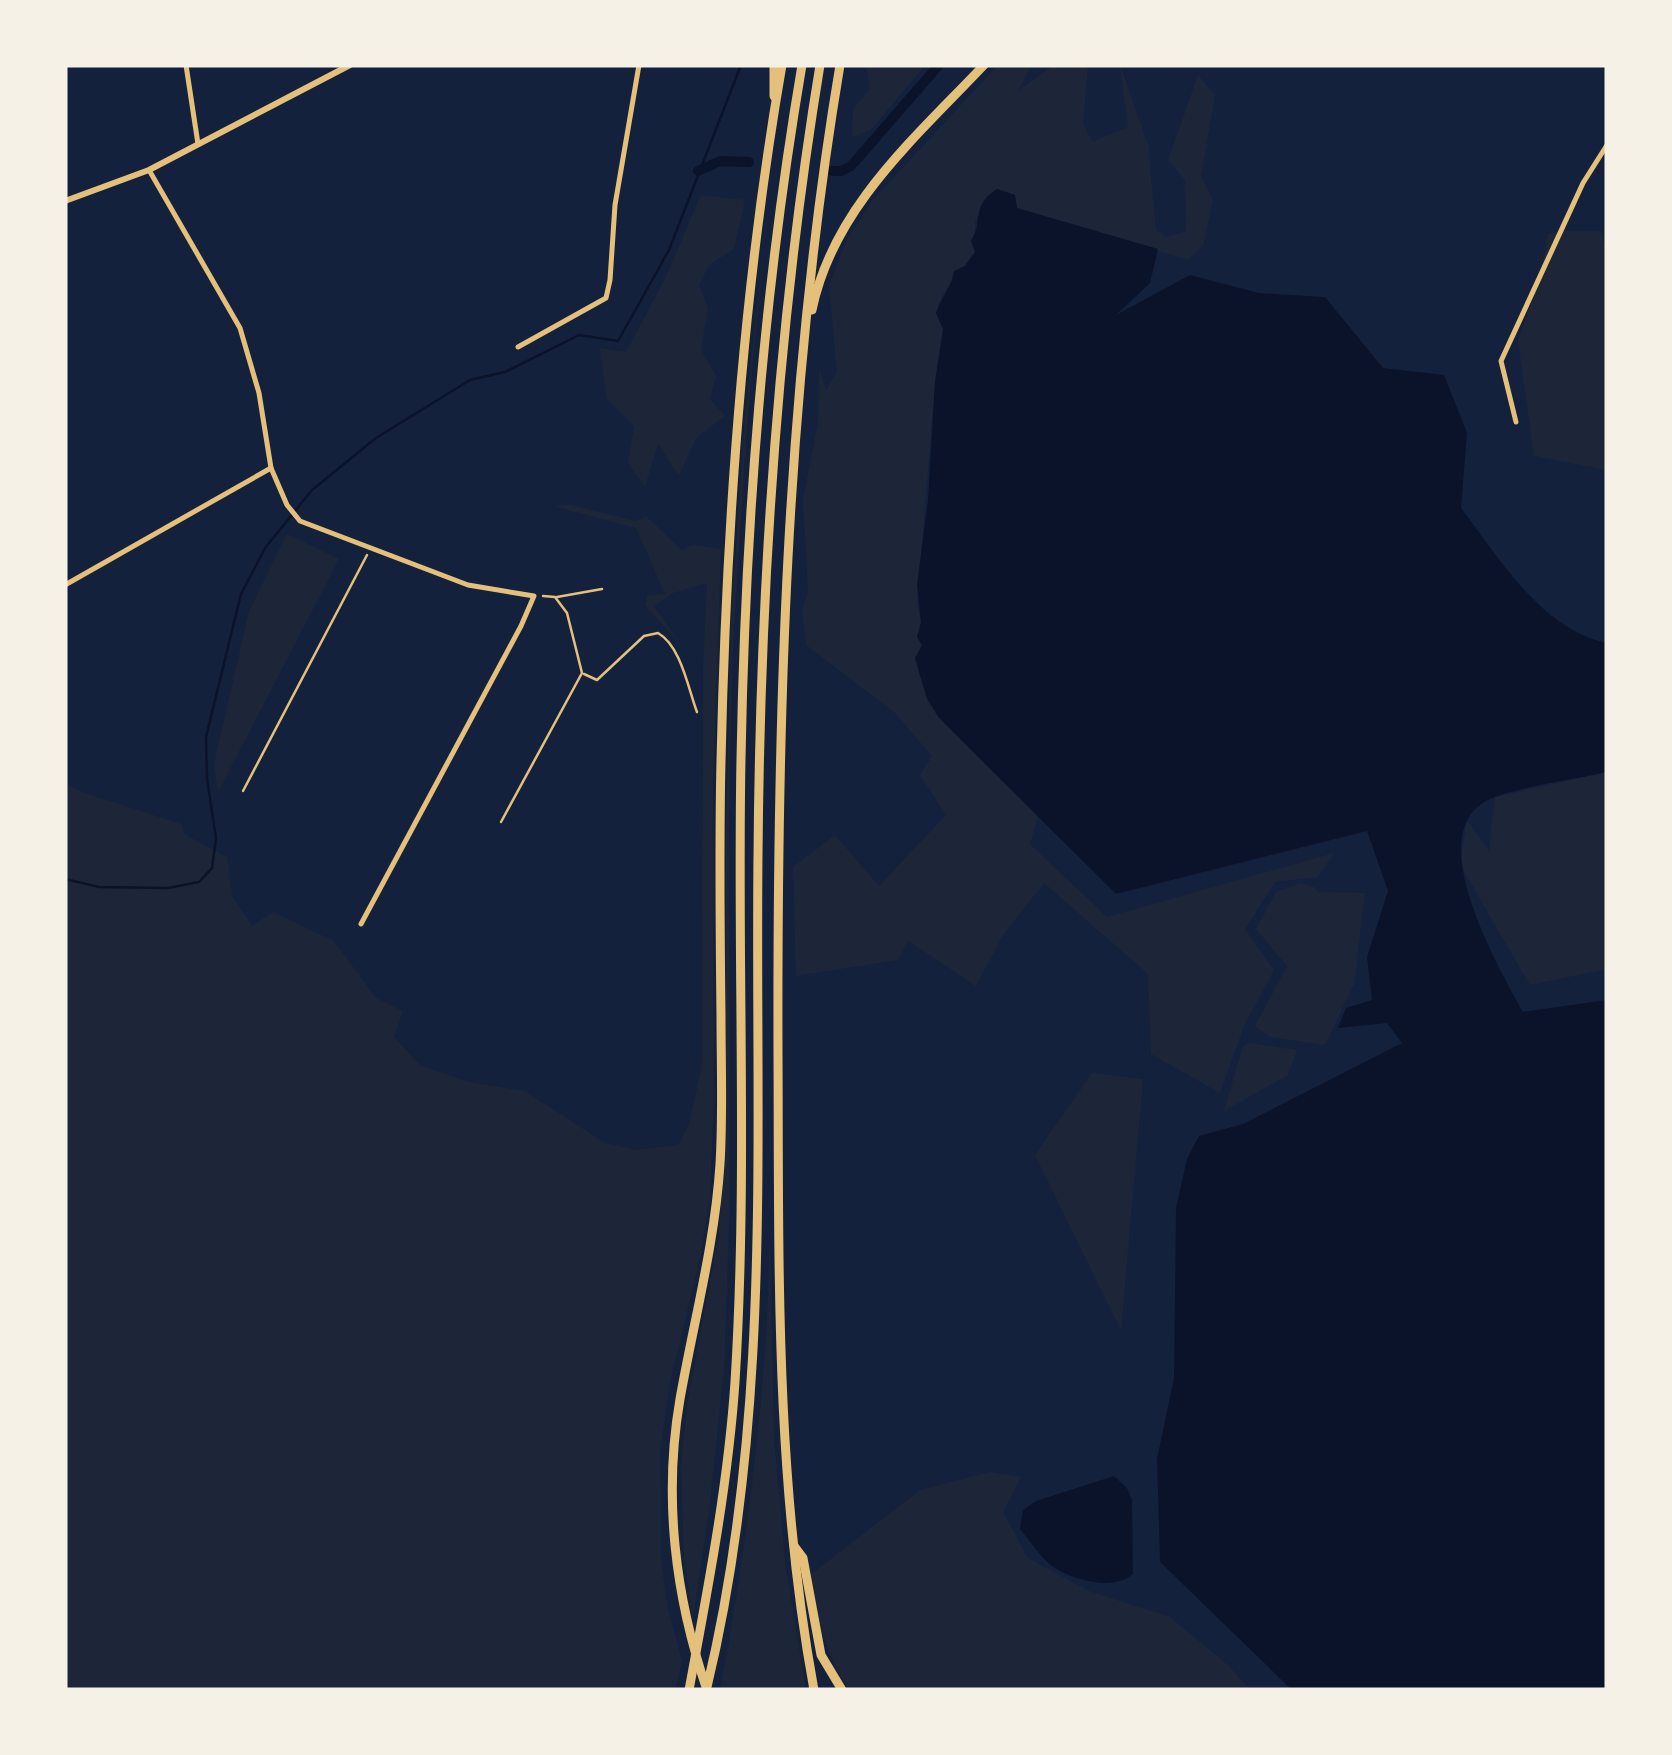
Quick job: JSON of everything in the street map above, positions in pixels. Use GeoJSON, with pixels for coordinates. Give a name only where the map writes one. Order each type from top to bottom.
{"type":"FeatureCollection","features":[{"type":"Feature","properties":{"kind":"highway"},"geometry":{"type":"LineString","coordinates":[[774,65],[775,103]]}},
{"type":"Feature","properties":{"kind":"highway"},"geometry":{"type":"LineString","coordinates":[[707,1690],[690,1636],[676,1561],[673,1486],[680,1403],[707,1265],[720,1161],[724,662],[741,392],[782,65]]}},
{"type":"Feature","properties":{"kind":"highway"},"geometry":{"type":"LineString","coordinates":[[689,1690],[713,1559],[734,1387],[740,1261],[743,662],[768,309],[802,65]]}},
{"type":"Feature","properties":{"kind":"highway"},"geometry":{"type":"LineString","coordinates":[[707,1690],[732,1554],[752,1393],[759,1168],[762,660],[779,384],[820,65]]}},
{"type":"Feature","properties":{"kind":"highway"},"geometry":{"type":"LineString","coordinates":[[814,1690],[793,1543],[781,1393],[781,661],[803,346],[840,65]]}},
{"type":"Feature","properties":{"kind":"highway"},"geometry":{"type":"LineString","coordinates":[[803,346],[824,267],[856,208],[874,182],[984,65]]}},
{"type":"Feature","properties":{"kind":"highway"},"geometry":{"type":"LineString","coordinates":[[793,1543],[802,1558],[821,1655],[842,1690]]}},
{"type":"Feature","properties":{"kind":"main road"},"geometry":{"type":"LineString","coordinates":[[65,201],[149,170],[350,65]]}},
{"type":"Feature","properties":{"kind":"street"},"geometry":{"type":"LineString","coordinates":[[186,65],[198,144]]}},
{"type":"Feature","properties":{"kind":"street"},"geometry":{"type":"LineString","coordinates":[[518,347],[606,298],[615,206],[639,65]]}},
{"type":"Feature","properties":{"kind":"street"},"geometry":{"type":"LineString","coordinates":[[1516,422],[1500,361],[1584,183],[1607,145]]}},
{"type":"Feature","properties":{"kind":"street"},"geometry":{"type":"LineString","coordinates":[[149,170],[240,328],[259,393],[271,468],[286,505],[300,521],[468,585],[534,596],[361,924]]}},
{"type":"Feature","properties":{"kind":"street"},"geometry":{"type":"LineString","coordinates":[[65,585],[271,468]]}},
{"type":"Feature","properties":{"kind":"path"},"geometry":{"type":"LineString","coordinates":[[242,790],[370,549]]}},
{"type":"Feature","properties":{"kind":"path"},"geometry":{"type":"LineString","coordinates":[[534,596],[555,597],[602,589]]}},
{"type":"Feature","properties":{"kind":"path"},"geometry":{"type":"LineString","coordinates":[[501,822],[582,673],[567,613],[555,597]]}},
{"type":"Feature","properties":{"kind":"path"},"geometry":{"type":"LineString","coordinates":[[582,673],[597,680],[644,636],[658,633],[674,650],[697,712]]}},
{"type":"Feature","properties":{"kind":"shaded area"},"geometry":{"type":"Polygon","coordinates":[[[866,65],[925,65],[871,130],[852,137],[853,109],[870,89],[866,65]]]}},
{"type":"Feature","properties":{"kind":"shaded area"},"geometry":{"type":"Polygon","coordinates":[[[998,65],[1031,65],[1019,90],[1054,65],[1088,65],[1083,123],[1092,142],[1128,127],[1120,65],[1148,144],[1156,230],[1166,237],[1186,231],[1185,180],[1168,160],[1198,75],[1215,95],[1201,176],[1213,200],[1203,246],[1188,260],[1017,208],[1015,195],[997,189],[975,220],[975,252],[943,294],[936,313],[943,329],[917,604],[921,622],[920,677],[939,718],[1038,817],[1030,844],[1107,917],[1334,853],[1318,877],[1275,882],[1245,929],[1274,970],[1244,1026],[1220,1093],[1151,1054],[1148,974],[1044,883],[1003,935],[976,986],[908,941],[898,960],[796,976],[793,867],[835,835],[879,886],[946,815],[920,775],[932,756],[894,712],[806,645],[802,610],[808,592],[803,499],[818,423],[819,369],[826,391],[837,371],[829,286],[848,237],[872,201],[998,65]]]}},
{"type":"Feature","properties":{"kind":"shaded area"},"geometry":{"type":"Polygon","coordinates":[[[772,173],[748,411],[732,657],[730,1201],[724,1369],[693,1616],[684,1560],[681,1466],[687,1405],[718,1240],[725,1163],[726,821],[732,608],[744,427],[772,173]]]}},
{"type":"Feature","properties":{"kind":"shaded area"},"geometry":{"type":"Polygon","coordinates":[[[997,189],[1015,195],[1017,208],[1158,249],[1150,283],[1116,315],[1190,275],[1259,293],[1325,297],[1383,368],[1444,375],[1467,433],[1461,508],[1542,608],[1583,635],[1607,643],[1607,772],[1527,788],[1486,801],[1468,818],[1461,843],[1463,872],[1472,903],[1523,1012],[1607,1000],[1607,1690],[1292,1690],[1160,1562],[1157,1459],[1174,1378],[1176,1208],[1187,1159],[1199,1136],[1243,1124],[1402,1043],[1387,1023],[1338,1028],[1346,1008],[1372,1000],[1367,957],[1388,891],[1367,831],[1116,894],[939,718],[927,699],[915,658],[922,645],[917,637],[921,622],[917,585],[943,329],[936,313],[954,271],[965,266],[975,252],[971,241],[980,208],[997,189]]]}},
{"type":"Feature","properties":{"kind":"shaded area"},"geometry":{"type":"Polygon","coordinates":[[[701,195],[745,200],[734,249],[709,265],[699,285],[708,309],[701,350],[716,376],[710,399],[725,416],[696,438],[679,476],[658,444],[645,487],[628,463],[634,426],[607,399],[600,348],[626,352],[666,277],[701,195]]]}},
{"type":"Feature","properties":{"kind":"shaded area"},"geometry":{"type":"Polygon","coordinates":[[[1601,231],[1607,255],[1607,470],[1534,456],[1518,340],[1539,283],[1548,234],[1601,231]]]}},
{"type":"Feature","properties":{"kind":"shaded area"},"geometry":{"type":"Polygon","coordinates":[[[570,505],[636,521],[646,516],[682,550],[693,545],[721,549],[713,788],[714,1102],[710,1196],[701,1255],[670,1382],[660,1452],[661,1560],[668,1609],[682,1661],[675,1690],[65,1690],[65,783],[181,824],[184,834],[227,857],[232,896],[252,926],[273,912],[334,941],[376,998],[403,1011],[394,1037],[420,1065],[468,1082],[525,1091],[605,1143],[637,1150],[678,1145],[689,1124],[702,1066],[703,667],[707,583],[673,593],[654,606],[682,646],[645,605],[647,596],[665,594],[636,528],[553,506],[570,505]]]}},
{"type":"Feature","properties":{"kind":"shaded area"},"geometry":{"type":"Polygon","coordinates":[[[287,534],[339,559],[218,792],[214,764],[249,611],[287,534]]]}},
{"type":"Feature","properties":{"kind":"shaded area"},"geometry":{"type":"Polygon","coordinates":[[[1607,772],[1607,969],[1530,985],[1460,865],[1467,820],[1489,851],[1495,797],[1607,772]]]}},
{"type":"Feature","properties":{"kind":"shaded area"},"geometry":{"type":"Polygon","coordinates":[[[1300,883],[1318,892],[1365,893],[1354,984],[1325,1045],[1270,1037],[1255,1026],[1287,966],[1256,929],[1276,892],[1300,883]]]}},
{"type":"Feature","properties":{"kind":"shaded area"},"geometry":{"type":"Polygon","coordinates":[[[1250,1043],[1297,1050],[1288,1075],[1224,1111],[1243,1046],[1250,1043]]]}},
{"type":"Feature","properties":{"kind":"shaded area"},"geometry":{"type":"Polygon","coordinates":[[[1092,1073],[1143,1079],[1121,1330],[1035,1155],[1092,1073]]]}},
{"type":"Feature","properties":{"kind":"shaded area"},"geometry":{"type":"Polygon","coordinates":[[[770,1239],[774,1438],[785,1562],[806,1690],[720,1690],[754,1465],[770,1239]]]}},
{"type":"Feature","properties":{"kind":"shaded area"},"geometry":{"type":"Polygon","coordinates":[[[990,1472],[1021,1477],[1003,1512],[1028,1558],[1089,1591],[1170,1617],[1229,1666],[1250,1690],[849,1690],[823,1634],[810,1575],[920,1490],[990,1472]]]}},
{"type":"Feature","properties":{"kind":"shaded area"},"geometry":{"type":"Polygon","coordinates":[[[1114,1476],[1127,1488],[1132,1500],[1133,1574],[1115,1582],[1093,1582],[1052,1566],[1020,1529],[1023,1510],[1036,1501],[1114,1476]]]}},
{"type":"Feature","properties":{"kind":"waterway"},"geometry":{"type":"LineString","coordinates":[[65,879],[99,887],[168,888],[199,882],[212,868],[216,838],[207,779],[206,737],[241,594],[265,548],[312,490],[376,438],[470,380],[505,372],[579,335],[618,341],[669,250],[741,65]]}},
{"type":"Feature","properties":{"kind":"waterway"},"geometry":{"type":"LineString","coordinates":[[832,171],[851,166],[939,65]]}},
{"type":"Feature","properties":{"kind":"waterway"},"geometry":{"type":"LineString","coordinates":[[698,171],[720,161],[749,162]]}}]}
